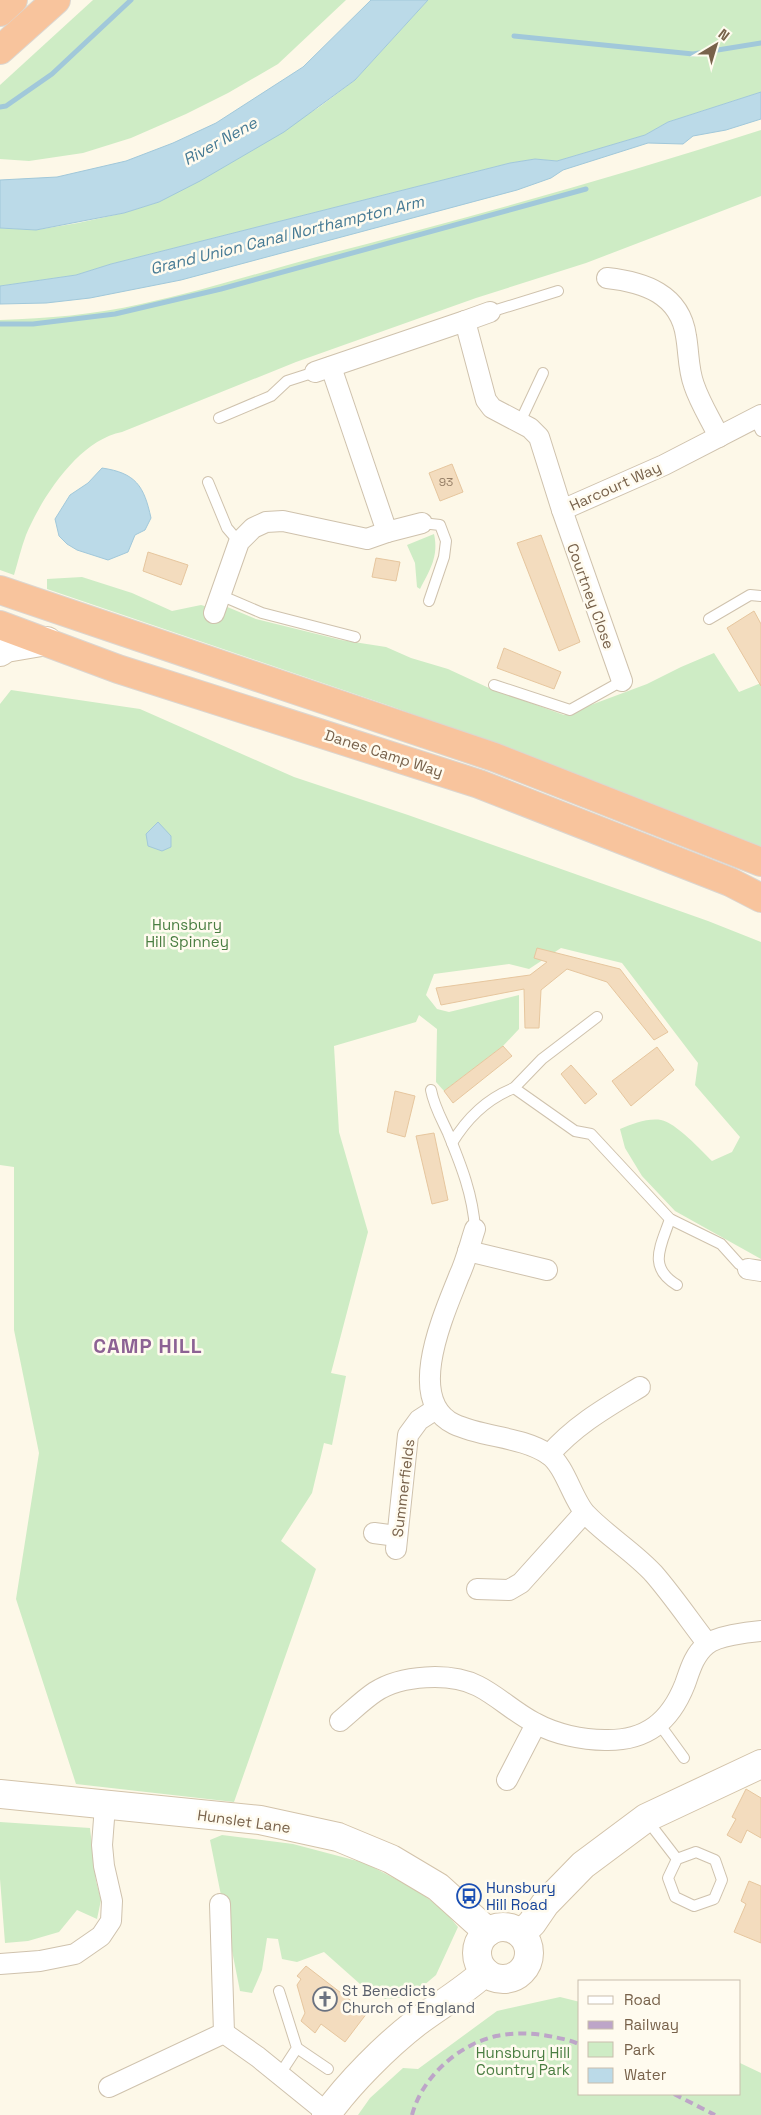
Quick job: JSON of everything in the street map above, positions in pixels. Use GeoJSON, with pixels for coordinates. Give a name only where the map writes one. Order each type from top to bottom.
{"type":"FeatureCollection","features":[{"type":"Feature","properties":{"kind":"highway"},"geometry":{"type":"LineString","coordinates":[[0,12],[13,0]]}},
{"type":"Feature","properties":{"kind":"highway"},"geometry":{"type":"LineString","coordinates":[[0,50],[56,0]]}},
{"type":"Feature","properties":{"kind":"highway","name":"Danes Camp Way"},"geometry":{"type":"LineString","coordinates":[[0,590],[494,757],[761,862]]}},
{"type":"Feature","properties":{"kind":"highway","name":"Danes Camp Way"},"geometry":{"type":"LineString","coordinates":[[0,625],[118,669],[479,784],[730,882],[761,898]]}},
{"type":"Feature","properties":{"kind":"street"},"geometry":{"type":"LineString","coordinates":[[607,278],[630,280],[644,286],[672,303],[681,315],[694,386],[719,437]]}},
{"type":"Feature","properties":{"kind":"street"},"geometry":{"type":"LineString","coordinates":[[387,532],[323,369],[490,312]]}},
{"type":"Feature","properties":{"kind":"street","name":"Harcourt Way"},"geometry":{"type":"LineString","coordinates":[[466,321],[486,400],[492,408],[530,428],[540,437],[562,510],[664,465],[719,437],[759,422]]}},
{"type":"Feature","properties":{"kind":"street","name":"Courtney Close"},"geometry":{"type":"LineString","coordinates":[[562,510],[622,681]]}},
{"type":"Feature","properties":{"kind":"street"},"geometry":{"type":"LineString","coordinates":[[217,604],[239,542],[253,528],[266,522],[283,521],[366,539],[422,523]]}},
{"type":"Feature","properties":{"kind":"street"},"geometry":{"type":"LineString","coordinates":[[0,652],[6,648],[47,642]]}},
{"type":"Feature","properties":{"kind":"street"},"geometry":{"type":"LineString","coordinates":[[475,1229],[460,1276],[448,1300],[430,1366],[430,1387],[436,1409],[452,1423],[473,1432],[523,1443],[549,1455],[567,1480],[584,1513],[654,1574],[707,1643]]}},
{"type":"Feature","properties":{"kind":"street"},"geometry":{"type":"LineString","coordinates":[[468,1251],[548,1270]]}},
{"type":"Feature","properties":{"kind":"street"},"geometry":{"type":"LineString","coordinates":[[549,1455],[564,1438],[584,1422],[640,1387]]}},
{"type":"Feature","properties":{"kind":"street","name":"Summerfields"},"geometry":{"type":"LineString","coordinates":[[374,1533],[397,1543],[408,1435],[419,1420],[436,1409]]}},
{"type":"Feature","properties":{"kind":"street"},"geometry":{"type":"LineString","coordinates":[[477,1590],[509,1590],[522,1583],[584,1513]]}},
{"type":"Feature","properties":{"kind":"street"},"geometry":{"type":"LineString","coordinates":[[340,1721],[376,1691],[412,1678],[442,1677],[477,1686],[536,1724],[566,1735],[605,1740],[635,1736],[660,1725],[677,1704],[694,1660],[707,1643],[744,1632],[761,1631]]}},
{"type":"Feature","properties":{"kind":"street"},"geometry":{"type":"LineString","coordinates":[[507,1780],[536,1724]]}},
{"type":"Feature","properties":{"kind":"street"},"geometry":{"type":"LineString","coordinates":[[521,1934],[532,1923],[544,1904],[583,1865],[646,1818],[761,1764]]}},
{"type":"Feature","properties":{"kind":"street","name":"Hunslet Lane"},"geometry":{"type":"LineString","coordinates":[[0,1794],[260,1820],[338,1837],[391,1859],[438,1887],[488,1932]]}},
{"type":"Feature","properties":{"kind":"street"},"geometry":{"type":"LineString","coordinates":[[0,1964],[40,1961],[75,1954],[101,1936],[111,1921],[112,1901],[104,1866],[102,1845],[105,1806]]}},
{"type":"Feature","properties":{"kind":"street"},"geometry":{"type":"LineString","coordinates":[[220,1904],[224,2034]]}},
{"type":"Feature","properties":{"kind":"street"},"geometry":{"type":"LineString","coordinates":[[505,1927],[514,1929],[521,1934],[528,1948],[529,1956],[522,1971],[508,1978],[500,1979],[485,1972],[478,1956],[478,1947],[488,1932],[496,1928],[505,1927]]}},
{"type":"Feature","properties":{"kind":"street"},"geometry":{"type":"LineString","coordinates":[[224,2034],[280,2074],[327,2114],[366,2069],[416,2023],[470,1986],[485,1972]]}},
{"type":"Feature","properties":{"kind":"street"},"geometry":{"type":"LineString","coordinates":[[109,2087],[224,2034]]}},
{"type":"Feature","properties":{"kind":"lane"},"geometry":{"type":"LineString","coordinates":[[490,312],[558,291]]}},
{"type":"Feature","properties":{"kind":"lane"},"geometry":{"type":"LineString","coordinates":[[219,418],[271,396],[287,381],[323,369]]}},
{"type":"Feature","properties":{"kind":"lane"},"geometry":{"type":"LineString","coordinates":[[520,422],[543,373]]}},
{"type":"Feature","properties":{"kind":"lane"},"geometry":{"type":"LineString","coordinates":[[208,482],[228,528],[239,542]]}},
{"type":"Feature","properties":{"kind":"lane"},"geometry":{"type":"LineString","coordinates":[[422,523],[440,525],[446,541],[444,557],[429,601]]}},
{"type":"Feature","properties":{"kind":"lane"},"geometry":{"type":"LineString","coordinates":[[709,618],[750,595],[761,596]]}},
{"type":"Feature","properties":{"kind":"lane"},"geometry":{"type":"LineString","coordinates":[[217,604],[262,613],[355,637]]}},
{"type":"Feature","properties":{"kind":"lane"},"geometry":{"type":"LineString","coordinates":[[494,685],[570,710],[622,681]]}},
{"type":"Feature","properties":{"kind":"lane"},"geometry":{"type":"LineString","coordinates":[[452,1144],[464,1123],[496,1095],[514,1088],[542,1060],[597,1017]]}},
{"type":"Feature","properties":{"kind":"lane"},"geometry":{"type":"LineString","coordinates":[[514,1088],[575,1131],[591,1134],[670,1219],[721,1244],[739,1264],[755,1270]]}},
{"type":"Feature","properties":{"kind":"lane"},"geometry":{"type":"LineString","coordinates":[[431,1090],[434,1106],[466,1180],[474,1210],[475,1229]]}},
{"type":"Feature","properties":{"kind":"lane"},"geometry":{"type":"LineString","coordinates":[[670,1219],[658,1259],[661,1271],[678,1285]]}},
{"type":"Feature","properties":{"kind":"lane"},"geometry":{"type":"LineString","coordinates":[[660,1725],[684,1758]]}},
{"type":"Feature","properties":{"kind":"lane"},"geometry":{"type":"LineString","coordinates":[[646,1818],[677,1859]]}},
{"type":"Feature","properties":{"kind":"lane"},"geometry":{"type":"LineString","coordinates":[[696,1852],[715,1860],[722,1880],[714,1899],[694,1906],[676,1897],[668,1878],[677,1859],[696,1852]]}},
{"type":"Feature","properties":{"kind":"lane"},"geometry":{"type":"LineString","coordinates":[[278,1991],[297,2048],[328,2070]]}},
{"type":"Feature","properties":{"kind":"lane"},"geometry":{"type":"LineString","coordinates":[[280,2074],[297,2048]]}},
{"type":"Feature","properties":{"kind":"green space"},"geometry":{"type":"Polygon","coordinates":[[[93,0],[346,0],[278,64],[228,93],[186,114],[131,138],[83,153],[29,161],[0,159],[0,85],[93,0]]]}},
{"type":"Feature","properties":{"kind":"green space"},"geometry":{"type":"Polygon","coordinates":[[[428,0],[761,0],[761,92],[668,122],[645,135],[557,161],[535,159],[510,163],[111,264],[76,275],[0,286],[0,228],[36,230],[124,213],[159,202],[318,108],[355,80],[428,0]]]}},
{"type":"Feature","properties":{"kind":"green space"},"geometry":{"type":"Polygon","coordinates":[[[761,130],[761,196],[586,263],[476,298],[296,362],[106,437],[91,446],[77,458],[52,488],[26,535],[14,575],[0,570],[0,320],[106,311],[186,293],[542,196],[761,130]]]}},
{"type":"Feature","properties":{"kind":"green space"},"geometry":{"type":"Polygon","coordinates":[[[434,534],[434,556],[420,589],[417,587],[415,563],[407,545],[434,534]]]}},
{"type":"Feature","properties":{"kind":"green space"},"geometry":{"type":"Polygon","coordinates":[[[82,577],[132,593],[172,611],[201,605],[222,611],[225,606],[256,619],[341,640],[386,647],[411,658],[448,669],[489,688],[564,715],[647,684],[714,653],[739,692],[761,683],[761,853],[554,767],[393,707],[47,589],[47,579],[82,577]]]}},
{"type":"Feature","properties":{"kind":"green space","name":"Hunsbury Hill Spinney"},"geometry":{"type":"Polygon","coordinates":[[[11,690],[140,709],[294,777],[408,815],[708,921],[761,942],[761,1259],[675,1211],[642,1176],[625,1148],[620,1129],[651,1120],[661,1120],[673,1126],[712,1161],[732,1152],[740,1137],[695,1085],[698,1063],[622,963],[561,948],[529,969],[509,964],[434,974],[426,995],[437,1009],[449,1012],[519,995],[519,1029],[503,1046],[444,1091],[436,1082],[437,1029],[419,1015],[416,1022],[334,1046],[339,1132],[368,1232],[331,1373],[346,1376],[332,1445],[324,1443],[312,1493],[281,1541],[316,1569],[234,1802],[76,1784],[16,1599],[39,1453],[14,1330],[14,1167],[0,1165],[0,704],[11,690]]]}},
{"type":"Feature","properties":{"kind":"green space"},"geometry":{"type":"Polygon","coordinates":[[[0,1822],[90,1828],[96,1881],[101,1900],[97,1919],[77,1910],[59,1932],[28,1941],[5,1943],[0,1879],[0,1822]]]}},
{"type":"Feature","properties":{"kind":"green space"},"geometry":{"type":"Polygon","coordinates":[[[222,1835],[293,1844],[365,1863],[411,1887],[442,1908],[458,1927],[436,1975],[410,1997],[385,1999],[360,1984],[324,1952],[297,1962],[282,1959],[278,1939],[267,1938],[262,1970],[252,1993],[240,1991],[210,1840],[222,1835]]]}},
{"type":"Feature","properties":{"kind":"green space","name":"Hunsbury Hill Country Park"},"geometry":{"type":"Polygon","coordinates":[[[560,1997],[578,2002],[578,2095],[741,2095],[741,2063],[761,2073],[761,2115],[358,2115],[370,2098],[403,2068],[418,2069],[497,2011],[560,1997]]]}},
{"type":"Feature","properties":{"kind":"water","name":"River Nene"},"geometry":{"type":"Polygon","coordinates":[[[371,0],[428,0],[355,80],[284,132],[200,181],[159,202],[124,213],[36,230],[0,228],[0,180],[57,177],[126,161],[173,143],[216,123],[303,67],[371,0]]]}},
{"type":"Feature","properties":{"kind":"water","name":"Grand Union Canal Northampton Arm"},"geometry":{"type":"Polygon","coordinates":[[[761,92],[761,119],[726,130],[693,136],[683,144],[648,143],[563,170],[551,178],[517,190],[181,280],[90,298],[46,303],[0,304],[0,286],[76,275],[111,264],[510,163],[535,159],[557,161],[645,135],[668,122],[761,92]]]}},
{"type":"Feature","properties":{"kind":"water"},"geometry":{"type":"Polygon","coordinates":[[[102,468],[123,473],[137,483],[145,497],[151,518],[145,530],[135,535],[128,552],[108,560],[77,550],[67,544],[59,536],[55,519],[70,495],[88,483],[102,468]]]}},
{"type":"Feature","properties":{"kind":"water"},"geometry":{"type":"Polygon","coordinates":[[[158,822],[171,836],[171,847],[162,851],[148,846],[146,834],[158,822]]]}},
{"type":"Feature","properties":{"kind":"building"},"geometry":{"type":"Polygon","coordinates":[[[452,464],[463,492],[440,501],[429,473],[452,464]]]}},
{"type":"Feature","properties":{"kind":"building"},"geometry":{"type":"Polygon","coordinates":[[[541,535],[580,642],[559,651],[517,543],[541,535]]]}},
{"type":"Feature","properties":{"kind":"building"},"geometry":{"type":"Polygon","coordinates":[[[148,552],[188,565],[181,585],[143,571],[148,552]]]}},
{"type":"Feature","properties":{"kind":"building"},"geometry":{"type":"Polygon","coordinates":[[[376,558],[400,562],[396,581],[372,577],[376,558]]]}},
{"type":"Feature","properties":{"kind":"building"},"geometry":{"type":"Polygon","coordinates":[[[754,611],[761,624],[761,686],[727,628],[754,611]]]}},
{"type":"Feature","properties":{"kind":"building"},"geometry":{"type":"Polygon","coordinates":[[[504,648],[561,672],[554,689],[497,668],[504,648]]]}},
{"type":"Feature","properties":{"kind":"building"},"geometry":{"type":"Polygon","coordinates":[[[537,948],[620,969],[668,1032],[654,1040],[607,982],[567,969],[541,990],[539,1028],[525,1028],[524,989],[441,1005],[436,988],[530,975],[547,962],[534,958],[537,948]]]}},
{"type":"Feature","properties":{"kind":"building"},"geometry":{"type":"Polygon","coordinates":[[[503,1046],[512,1056],[453,1103],[444,1091],[503,1046]]]}},
{"type":"Feature","properties":{"kind":"building"},"geometry":{"type":"Polygon","coordinates":[[[657,1047],[674,1070],[631,1106],[612,1081],[657,1047]]]}},
{"type":"Feature","properties":{"kind":"building"},"geometry":{"type":"Polygon","coordinates":[[[571,1065],[597,1094],[585,1104],[561,1074],[571,1065]]]}},
{"type":"Feature","properties":{"kind":"building"},"geometry":{"type":"Polygon","coordinates":[[[395,1091],[415,1096],[405,1137],[387,1132],[395,1091]]]}},
{"type":"Feature","properties":{"kind":"building"},"geometry":{"type":"Polygon","coordinates":[[[434,1133],[448,1200],[432,1204],[416,1136],[434,1133]]]}},
{"type":"Feature","properties":{"kind":"building"},"geometry":{"type":"Polygon","coordinates":[[[746,1789],[761,1798],[761,1838],[747,1830],[741,1843],[727,1835],[736,1819],[732,1817],[746,1789]]]}},
{"type":"Feature","properties":{"kind":"building"},"geometry":{"type":"Polygon","coordinates":[[[749,1881],[761,1886],[761,1943],[734,1932],[746,1904],[741,1901],[749,1881]]]}},
{"type":"Feature","properties":{"kind":"building","name":"St Benedicts Church of England"},"geometry":{"type":"Polygon","coordinates":[[[306,1966],[367,2013],[345,2042],[321,2024],[315,2033],[301,2021],[305,2013],[297,1985],[301,1979],[297,1976],[306,1966]]]}},
{"type":"Feature","properties":{"kind":"waterway"},"geometry":{"type":"LineString","coordinates":[[0,107],[6,106],[52,74],[131,0]]}},
{"type":"Feature","properties":{"kind":"waterway"},"geometry":{"type":"LineString","coordinates":[[514,36],[693,54],[761,43]]}},
{"type":"Feature","properties":{"kind":"waterway"},"geometry":{"type":"LineString","coordinates":[[0,324],[33,324],[115,314],[221,289],[586,189]]}},
{"type":"Feature","properties":{"kind":"railway"},"geometry":{"type":"LineString","coordinates":[[412,2115],[417,2101],[433,2076],[455,2055],[482,2040],[510,2034],[525,2034],[554,2037],[578,2044]]}},
{"type":"Feature","properties":{"kind":"railway"},"geometry":{"type":"LineString","coordinates":[[676,2095],[715,2115]]}},
{"type":"Feature","properties":{"kind":"place","name":"Hunsbury Hill Road"},"geometry":{"type":"Point","coordinates":[469,1896]}},
{"type":"Feature","properties":{"kind":"place","name":"St Benedicts Church of England"},"geometry":{"type":"Point","coordinates":[325,1999]}},
{"type":"Feature","properties":{"kind":"district","name":"CAMP HILL"},"geometry":{"type":"Point","coordinates":[148,1346]}}]}
